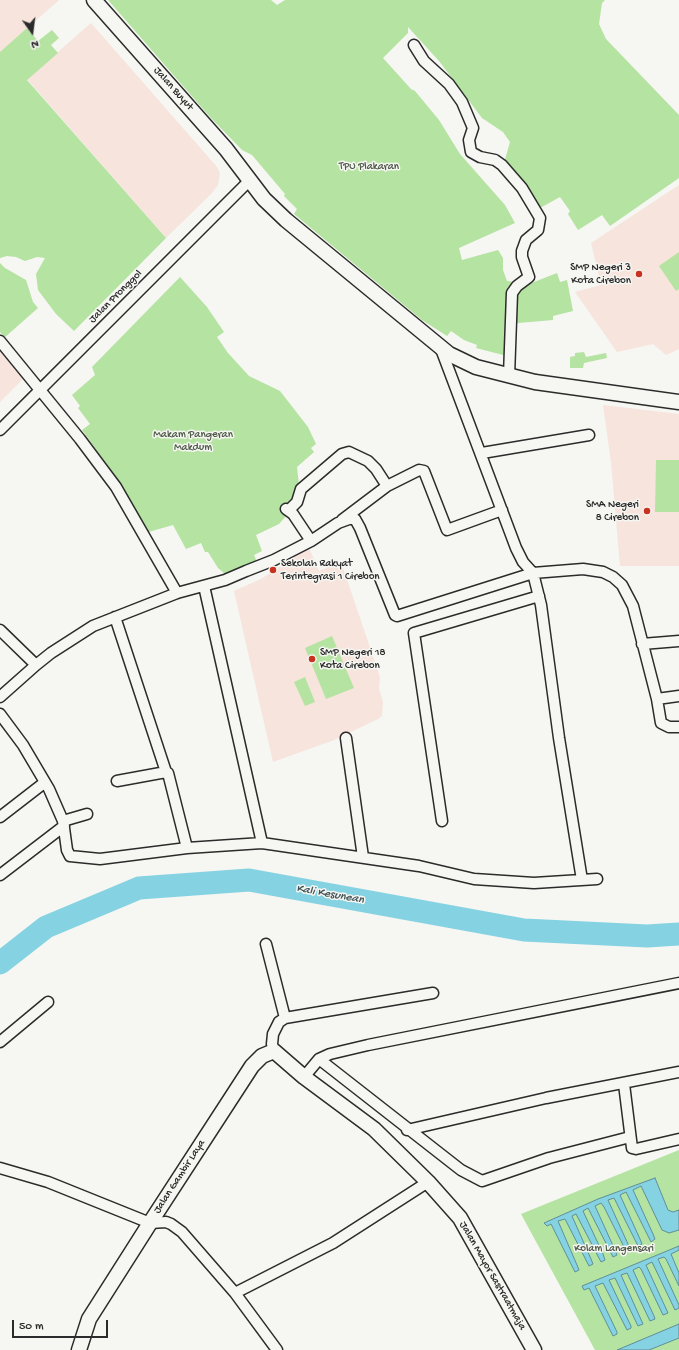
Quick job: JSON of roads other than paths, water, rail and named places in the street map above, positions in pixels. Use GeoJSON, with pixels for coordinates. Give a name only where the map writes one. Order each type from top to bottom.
{"type":"FeatureCollection","features":[{"type":"Feature","properties":{"kind":"street","name":"Jalan Buyut"},"geometry":{"type":"LineString","coordinates":[[94,0],[226,149],[264,199],[286,220],[441,349],[467,364],[535,382],[679,402]]}},
{"type":"Feature","properties":{"kind":"street"},"geometry":{"type":"LineString","coordinates":[[414,45],[424,61],[448,84],[462,102],[473,128],[469,140],[471,152],[480,157],[495,160],[502,164],[522,188],[540,218],[538,230],[526,240],[522,251],[522,257],[528,277],[517,286],[512,293],[509,376]]}},
{"type":"Feature","properties":{"kind":"street","name":"Jalan Pronggol"},"geometry":{"type":"LineString","coordinates":[[0,430],[249,181]]}},
{"type":"Feature","properties":{"kind":"street"},"geometry":{"type":"LineString","coordinates":[[0,341],[116,487],[177,593]]}},
{"type":"Feature","properties":{"kind":"street"},"geometry":{"type":"LineString","coordinates":[[441,349],[482,453],[516,548],[523,562],[533,573],[539,596],[554,687],[559,738],[582,880]]}},
{"type":"Feature","properties":{"kind":"street"},"geometry":{"type":"LineString","coordinates":[[482,453],[589,435]]}},
{"type":"Feature","properties":{"kind":"street"},"geometry":{"type":"LineString","coordinates":[[311,541],[287,510],[297,502],[301,489],[342,454],[349,452],[368,461],[376,469],[387,486]]}},
{"type":"Feature","properties":{"kind":"street"},"geometry":{"type":"LineString","coordinates":[[0,697],[36,665],[66,643],[93,626],[177,593],[204,586],[260,566],[311,541],[338,523],[387,486],[418,470],[424,471],[447,530],[502,510]]}},
{"type":"Feature","properties":{"kind":"street"},"geometry":{"type":"LineString","coordinates":[[338,523],[355,520],[360,528],[395,615],[397,616],[533,573],[583,569],[603,572],[613,577],[622,585],[633,606],[657,699],[661,723],[669,727],[679,727]]}},
{"type":"Feature","properties":{"kind":"street"},"geometry":{"type":"LineString","coordinates":[[204,586],[262,843]]}},
{"type":"Feature","properties":{"kind":"street"},"geometry":{"type":"LineString","coordinates":[[442,821],[414,633],[539,596]]}},
{"type":"Feature","properties":{"kind":"street"},"geometry":{"type":"LineString","coordinates":[[115,617],[166,772],[168,773],[187,848]]}},
{"type":"Feature","properties":{"kind":"street"},"geometry":{"type":"LineString","coordinates":[[0,630],[36,665]]}},
{"type":"Feature","properties":{"kind":"street"},"geometry":{"type":"LineString","coordinates":[[642,644],[679,641]]}},
{"type":"Feature","properties":{"kind":"street"},"geometry":{"type":"LineString","coordinates":[[657,699],[679,696]]}},
{"type":"Feature","properties":{"kind":"street"},"geometry":{"type":"LineString","coordinates":[[0,714],[23,745],[44,783],[64,824],[66,850],[70,856],[77,858],[118,858],[187,848],[262,843],[420,866],[474,879],[534,883],[597,879]]}},
{"type":"Feature","properties":{"kind":"street"},"geometry":{"type":"LineString","coordinates":[[346,738],[363,857]]}},
{"type":"Feature","properties":{"kind":"street"},"geometry":{"type":"LineString","coordinates":[[118,781],[166,772]]}},
{"type":"Feature","properties":{"kind":"street"},"geometry":{"type":"LineString","coordinates":[[0,817],[44,783]]}},
{"type":"Feature","properties":{"kind":"street"},"geometry":{"type":"LineString","coordinates":[[0,875],[64,824],[87,814]]}},
{"type":"Feature","properties":{"kind":"street"},"geometry":{"type":"LineString","coordinates":[[266,944],[285,1018]]}},
{"type":"Feature","properties":{"kind":"street"},"geometry":{"type":"LineString","coordinates":[[433,993],[285,1018],[278,1022],[273,1034],[272,1044],[274,1051],[304,1077],[319,1059],[330,1054],[368,1045],[679,983]]}},
{"type":"Feature","properties":{"kind":"street"},"geometry":{"type":"LineString","coordinates":[[0,1042],[48,1002]]}},
{"type":"Feature","properties":{"kind":"street","name":"Jalan Gambir Laya"},"geometry":{"type":"LineString","coordinates":[[79,1350],[89,1319],[252,1066],[262,1056],[274,1051]]}},
{"type":"Feature","properties":{"kind":"street"},"geometry":{"type":"LineString","coordinates":[[319,1059],[407,1130],[461,1170],[482,1181],[549,1158],[630,1137]]}},
{"type":"Feature","properties":{"kind":"street"},"geometry":{"type":"LineString","coordinates":[[407,1130],[546,1098],[624,1084],[679,1072]]}},
{"type":"Feature","properties":{"kind":"street","name":"Jalan Mayor Sastraatmaja"},"geometry":{"type":"LineString","coordinates":[[304,1077],[374,1129],[428,1182],[460,1218],[534,1350]]}},
{"type":"Feature","properties":{"kind":"street"},"geometry":{"type":"LineString","coordinates":[[624,1084],[630,1137],[633,1149],[679,1139]]}},
{"type":"Feature","properties":{"kind":"street"},"geometry":{"type":"LineString","coordinates":[[0,1168],[48,1182],[150,1223],[166,1222],[182,1232],[235,1293],[277,1350]]}},
{"type":"Feature","properties":{"kind":"street"},"geometry":{"type":"LineString","coordinates":[[235,1293],[320,1251],[428,1182]]}},
{"type":"Feature","properties":{"kind":"water"},"geometry":{"type":"Polygon","coordinates":[[[655,1178],[668,1210],[673,1212],[679,1210],[679,1230],[669,1233],[662,1230],[641,1186],[633,1190],[655,1239],[651,1242],[626,1192],[620,1195],[642,1244],[638,1246],[614,1198],[608,1200],[630,1249],[626,1251],[604,1207],[601,1203],[595,1206],[617,1255],[613,1257],[588,1208],[583,1211],[603,1254],[605,1260],[601,1262],[576,1214],[572,1216],[593,1264],[589,1266],[565,1219],[558,1221],[579,1270],[575,1272],[551,1224],[547,1226],[544,1223],[598,1199],[655,1178]]]}},
{"type":"Feature","properties":{"kind":"water"},"geometry":{"type":"Polygon","coordinates":[[[679,1246],[679,1250],[671,1254],[679,1273],[679,1286],[666,1259],[664,1257],[658,1259],[679,1305],[679,1308],[675,1310],[652,1262],[646,1265],[668,1313],[663,1315],[641,1269],[639,1267],[633,1270],[655,1319],[650,1321],[627,1273],[621,1275],[643,1324],[638,1326],[615,1278],[609,1280],[631,1326],[631,1328],[627,1330],[603,1283],[595,1286],[617,1332],[617,1334],[613,1336],[589,1288],[584,1290],[582,1286],[679,1246]]]}},
{"type":"Feature","properties":{"kind":"water"},"geometry":{"type":"Polygon","coordinates":[[[679,1324],[679,1338],[649,1350],[617,1350],[679,1324]]]}},
{"type":"Feature","properties":{"kind":"waterway","name":"Kali Kesunean"},"geometry":{"type":"LineString","coordinates":[[0,963],[46,927],[139,888],[249,880],[524,930],[647,936],[679,934]]}},
{"type":"Feature","properties":{"kind":"place","name":"SMP Negeri 3 Kota Cirebon"},"geometry":{"type":"Point","coordinates":[639,274]}},
{"type":"Feature","properties":{"kind":"place","name":"SMA Negeri 8 Cirebon"},"geometry":{"type":"Point","coordinates":[647,511]}},
{"type":"Feature","properties":{"kind":"place","name":"Sekolah Rakyat Terintegrasi 1 Cirebon"},"geometry":{"type":"Point","coordinates":[273,570]}},
{"type":"Feature","properties":{"kind":"place","name":"SMP Negeri 18 Kota Cirebon"},"geometry":{"type":"Point","coordinates":[312,659]}},
{"type":"Feature","properties":{"kind":"park label","name":"TPU Plakaran"},"geometry":{"type":"Point","coordinates":[369,167]}},
{"type":"Feature","properties":{"kind":"park label","name":"Makam Pangeran Makdum"},"geometry":{"type":"Point","coordinates":[193,441]}},
{"type":"Feature","properties":{"kind":"park label","name":"Kolam Langensari"},"geometry":{"type":"Point","coordinates":[614,1249]}}]}
